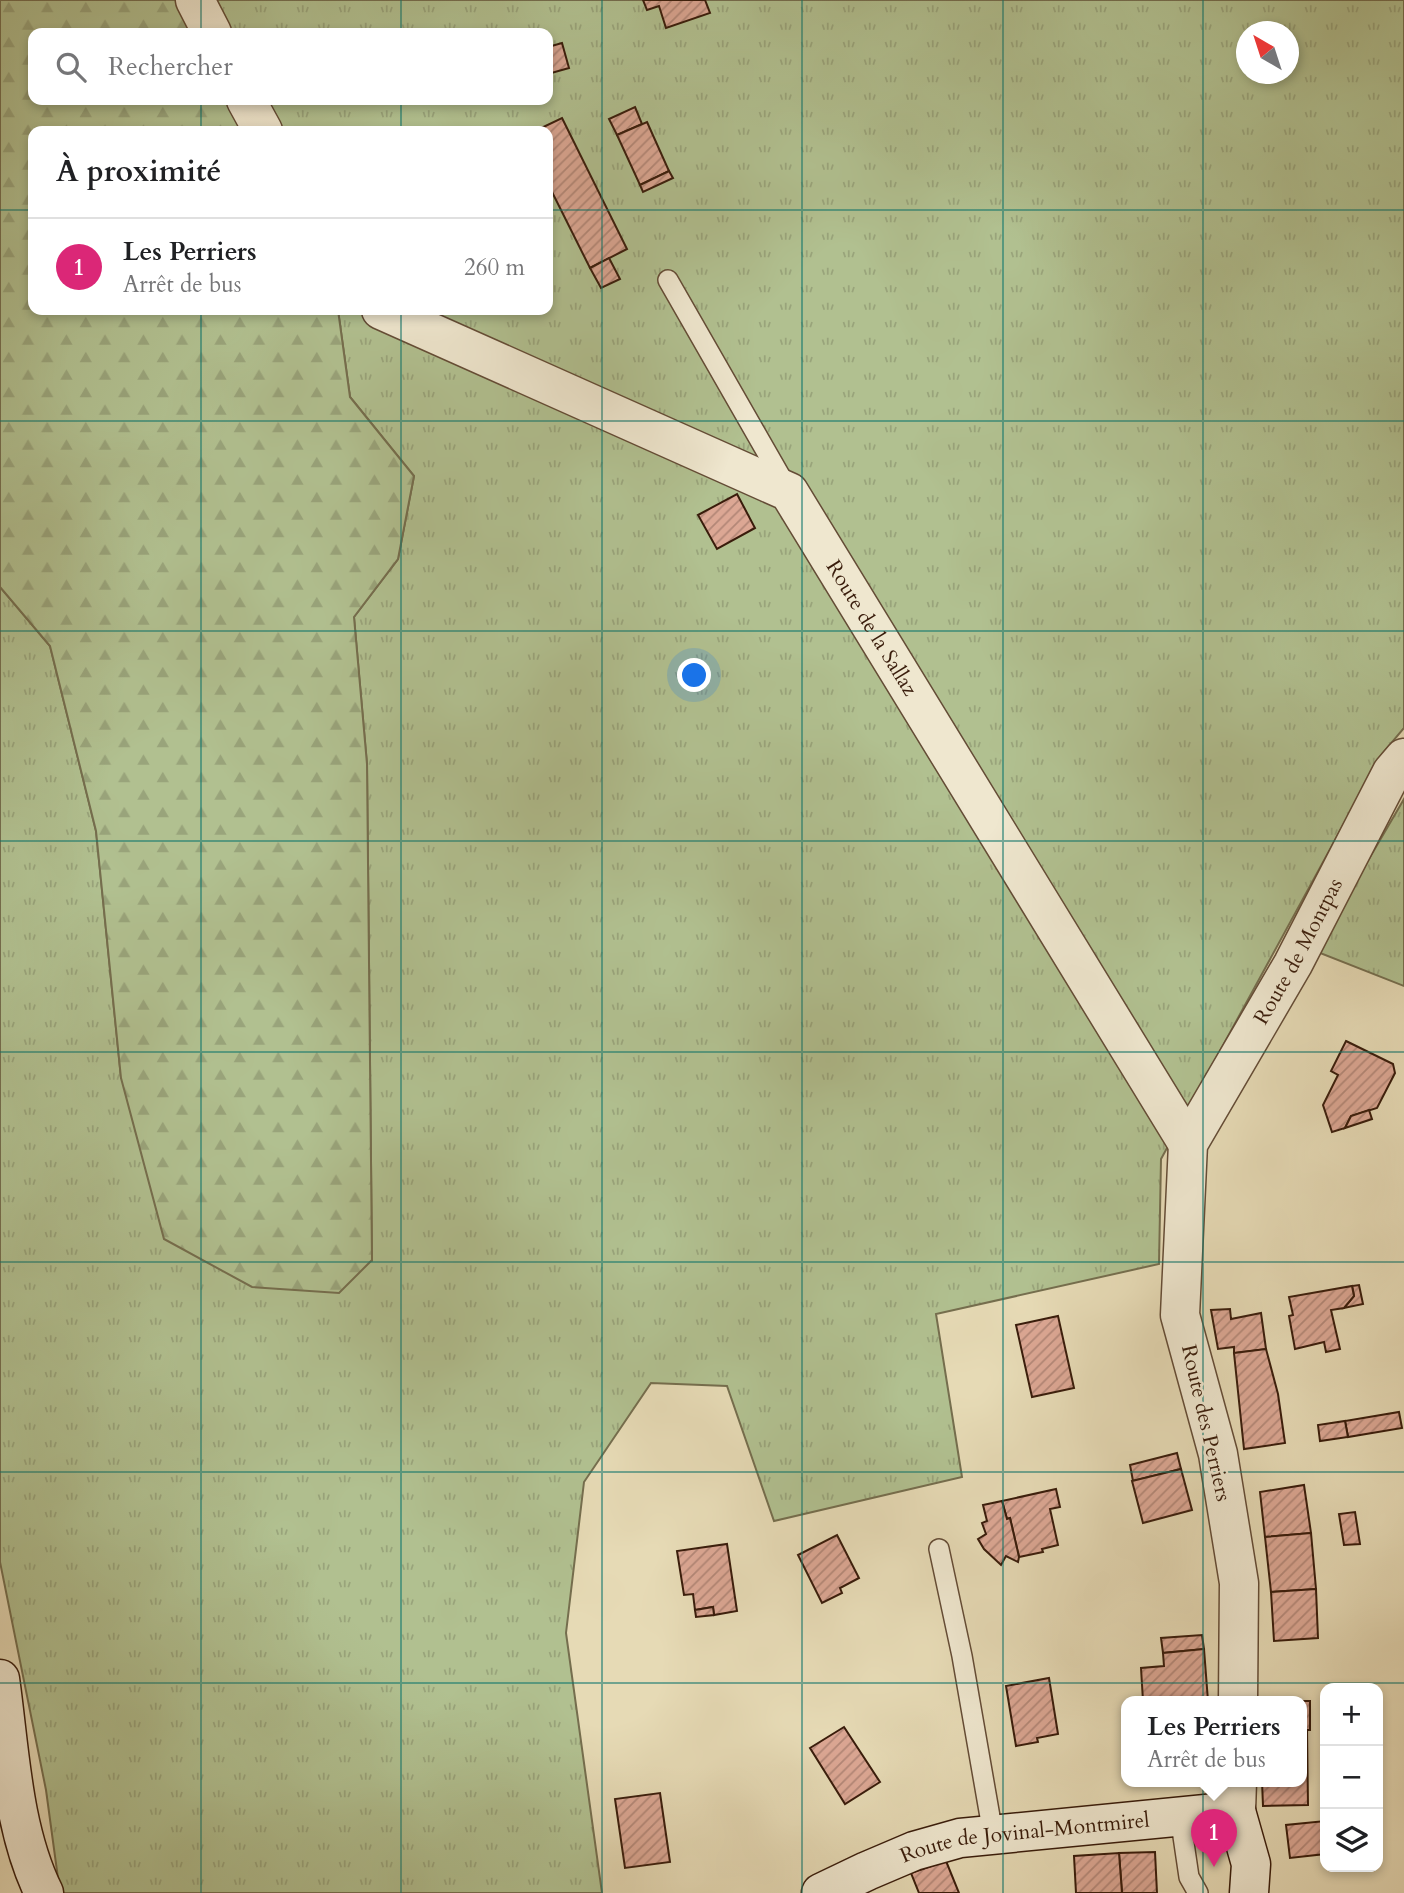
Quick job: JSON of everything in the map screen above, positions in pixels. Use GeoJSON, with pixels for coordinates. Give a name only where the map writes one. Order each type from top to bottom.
{"type":"FeatureCollection","features":[{"type":"Feature","properties":{"kind":"street"},"geometry":{"type":"LineString","coordinates":[[195,0],[209,28]]}},
{"type":"Feature","properties":{"kind":"street"},"geometry":{"type":"LineString","coordinates":[[249,105],[260,126]]}},
{"type":"Feature","properties":{"kind":"street"},"geometry":{"type":"LineString","coordinates":[[392,315],[789,492]]}},
{"type":"Feature","properties":{"kind":"street","name":"Route de la Sallaz"},"geometry":{"type":"LineString","coordinates":[[789,492],[1188,1144]]}},
{"type":"Feature","properties":{"kind":"street","name":"Route de Montpas"},"geometry":{"type":"LineString","coordinates":[[1188,1144],[1293,964],[1392,772],[1404,758]]}},
{"type":"Feature","properties":{"kind":"street","name":"Route des Perriers"},"geometry":{"type":"LineString","coordinates":[[1188,1144],[1180,1315],[1218,1454],[1239,1583],[1238,1696]]}},
{"type":"Feature","properties":{"kind":"street"},"geometry":{"type":"LineString","coordinates":[[0,1679],[19,1815],[35,1874],[44,1893]]}},
{"type":"Feature","properties":{"kind":"street"},"geometry":{"type":"LineString","coordinates":[[1237,1796],[1251,1864],[1249,1893]]}},
{"type":"Feature","properties":{"kind":"street","name":"Route de Jovinal-Montmirel"},"geometry":{"type":"LineString","coordinates":[[821,1893],[914,1851],[960,1838],[1180,1816],[1237,1796]]}},
{"type":"Feature","properties":{"kind":"lane"},"geometry":{"type":"LineString","coordinates":[[668,280],[789,492]]}},
{"type":"Feature","properties":{"kind":"lane"},"geometry":{"type":"LineString","coordinates":[[939,1549],[962,1656],[993,1834]]}},
{"type":"Feature","properties":{"kind":"lane"},"geometry":{"type":"LineString","coordinates":[[1180,1816],[1189,1877],[1198,1893]]}},
{"type":"Feature","properties":{"kind":"green space"},"geometry":{"type":"Polygon","coordinates":[[[0,0],[179,0],[194,28],[28,28],[28,105],[234,105],[244,126],[28,126],[28,315],[339,315],[350,397],[414,476],[398,559],[354,617],[367,764],[372,1260],[339,1293],[252,1287],[164,1239],[121,1078],[96,831],[50,646],[0,587],[0,0]]]}},
{"type":"Feature","properties":{"kind":"green space"},"geometry":{"type":"Polygon","coordinates":[[[179,0],[1404,0],[1404,728],[1382,754],[1161,1159],[1159,1264],[936,1314],[962,1477],[774,1521],[727,1386],[651,1383],[584,1482],[566,1633],[602,1893],[60,1893],[46,1790],[0,1562],[0,587],[50,646],[96,831],[121,1078],[372,1260],[367,764],[354,617],[398,559],[414,476],[350,397],[339,315],[553,315],[553,126],[244,126],[234,105],[553,105],[553,28],[194,28],[179,0]]]}},
{"type":"Feature","properties":{"kind":"green space"},"geometry":{"type":"Polygon","coordinates":[[[1404,799],[1404,986],[1315,951],[1404,799]]]}},
{"type":"Feature","properties":{"kind":"building"},"geometry":{"type":"Polygon","coordinates":[[[643,0],[705,0],[710,13],[666,28],[659,6],[647,10],[643,0]]]}},
{"type":"Feature","properties":{"kind":"building"},"geometry":{"type":"Polygon","coordinates":[[[562,43],[569,68],[553,73],[553,46],[562,43]]]}},
{"type":"Feature","properties":{"kind":"building"},"geometry":{"type":"Polygon","coordinates":[[[635,107],[642,124],[617,135],[609,119],[635,107]]]}},
{"type":"Feature","properties":{"kind":"building"},"geometry":{"type":"Polygon","coordinates":[[[562,118],[627,249],[590,268],[553,194],[553,126],[545,126],[562,118]]]}},
{"type":"Feature","properties":{"kind":"building"},"geometry":{"type":"Polygon","coordinates":[[[647,122],[669,171],[640,185],[617,135],[647,122]]]}},
{"type":"Feature","properties":{"kind":"building"},"geometry":{"type":"Polygon","coordinates":[[[669,171],[673,178],[643,192],[640,185],[669,171]]]}},
{"type":"Feature","properties":{"kind":"building"},"geometry":{"type":"Polygon","coordinates":[[[609,258],[620,279],[601,288],[590,268],[609,258]]]}},
{"type":"Feature","properties":{"kind":"building"},"geometry":{"type":"Polygon","coordinates":[[[737,494],[755,528],[717,549],[698,515],[737,494]]]}},
{"type":"Feature","properties":{"kind":"building"},"geometry":{"type":"Polygon","coordinates":[[[1346,1041],[1393,1064],[1395,1073],[1377,1108],[1351,1116],[1345,1128],[1332,1132],[1323,1105],[1338,1075],[1331,1071],[1346,1041]]]}},
{"type":"Feature","properties":{"kind":"building"},"geometry":{"type":"Polygon","coordinates":[[[1369,1110],[1372,1119],[1345,1128],[1351,1116],[1369,1110]]]}},
{"type":"Feature","properties":{"kind":"building"},"geometry":{"type":"Polygon","coordinates":[[[1359,1285],[1363,1304],[1344,1308],[1354,1296],[1352,1286],[1359,1285]]]}},
{"type":"Feature","properties":{"kind":"building"},"geometry":{"type":"Polygon","coordinates":[[[1352,1286],[1354,1296],[1344,1308],[1331,1310],[1340,1349],[1326,1352],[1324,1342],[1295,1349],[1289,1316],[1293,1315],[1289,1297],[1352,1286]]]}},
{"type":"Feature","properties":{"kind":"building"},"geometry":{"type":"Polygon","coordinates":[[[1230,1309],[1231,1319],[1261,1313],[1266,1349],[1234,1353],[1234,1347],[1218,1349],[1211,1310],[1230,1309]]]}},
{"type":"Feature","properties":{"kind":"building"},"geometry":{"type":"Polygon","coordinates":[[[1058,1316],[1074,1388],[1032,1397],[1016,1325],[1058,1316]]]}},
{"type":"Feature","properties":{"kind":"building"},"geometry":{"type":"Polygon","coordinates":[[[1266,1349],[1278,1394],[1285,1443],[1244,1449],[1234,1353],[1266,1349]]]}},
{"type":"Feature","properties":{"kind":"building"},"geometry":{"type":"Polygon","coordinates":[[[1399,1412],[1402,1428],[1348,1437],[1345,1421],[1399,1412]]]}},
{"type":"Feature","properties":{"kind":"building"},"geometry":{"type":"Polygon","coordinates":[[[1345,1421],[1348,1437],[1320,1441],[1318,1425],[1345,1421]]]}},
{"type":"Feature","properties":{"kind":"building"},"geometry":{"type":"Polygon","coordinates":[[[1177,1453],[1181,1469],[1133,1481],[1130,1465],[1177,1453]]]}},
{"type":"Feature","properties":{"kind":"building"},"geometry":{"type":"Polygon","coordinates":[[[1181,1469],[1192,1510],[1143,1523],[1132,1481],[1181,1469]]]}},
{"type":"Feature","properties":{"kind":"building"},"geometry":{"type":"Polygon","coordinates":[[[1304,1485],[1311,1533],[1265,1537],[1260,1492],[1304,1485]]]}},
{"type":"Feature","properties":{"kind":"building"},"geometry":{"type":"Polygon","coordinates":[[[1056,1489],[1060,1507],[1050,1509],[1058,1545],[1042,1549],[1043,1552],[1019,1557],[1010,1518],[1007,1519],[1002,1501],[1056,1489]]]}},
{"type":"Feature","properties":{"kind":"building"},"geometry":{"type":"Polygon","coordinates":[[[1002,1501],[1007,1519],[1010,1518],[1019,1557],[1018,1562],[1006,1556],[1001,1565],[984,1549],[978,1539],[986,1534],[982,1523],[987,1521],[983,1505],[1002,1501]]]}},
{"type":"Feature","properties":{"kind":"building"},"geometry":{"type":"Polygon","coordinates":[[[1355,1512],[1360,1544],[1344,1545],[1339,1514],[1355,1512]]]}},
{"type":"Feature","properties":{"kind":"building"},"geometry":{"type":"Polygon","coordinates":[[[1311,1533],[1316,1589],[1271,1592],[1265,1537],[1311,1533]]]}},
{"type":"Feature","properties":{"kind":"building"},"geometry":{"type":"Polygon","coordinates":[[[837,1535],[859,1578],[840,1588],[842,1593],[822,1603],[798,1555],[837,1535]]]}},
{"type":"Feature","properties":{"kind":"building"},"geometry":{"type":"Polygon","coordinates":[[[727,1544],[737,1611],[714,1615],[713,1607],[695,1610],[693,1594],[684,1595],[677,1551],[727,1544]]]}},
{"type":"Feature","properties":{"kind":"building"},"geometry":{"type":"Polygon","coordinates":[[[1316,1589],[1318,1638],[1274,1641],[1271,1592],[1316,1589]]]}},
{"type":"Feature","properties":{"kind":"building"},"geometry":{"type":"Polygon","coordinates":[[[713,1607],[714,1615],[696,1617],[695,1610],[713,1607]]]}},
{"type":"Feature","properties":{"kind":"building"},"geometry":{"type":"Polygon","coordinates":[[[1202,1635],[1204,1649],[1163,1653],[1161,1638],[1202,1635]]]}},
{"type":"Feature","properties":{"kind":"building"},"geometry":{"type":"Polygon","coordinates":[[[1204,1649],[1208,1696],[1143,1696],[1141,1668],[1164,1666],[1163,1653],[1204,1649]]]}},
{"type":"Feature","properties":{"kind":"building"},"geometry":{"type":"Polygon","coordinates":[[[1049,1678],[1058,1734],[1037,1738],[1038,1742],[1016,1746],[1006,1686],[1049,1678]]]}},
{"type":"Feature","properties":{"kind":"building"},"geometry":{"type":"Polygon","coordinates":[[[1307,1701],[1310,1701],[1310,1730],[1307,1730],[1307,1701]]]}},
{"type":"Feature","properties":{"kind":"building"},"geometry":{"type":"Polygon","coordinates":[[[844,1727],[880,1782],[845,1804],[810,1748],[844,1727]]]}},
{"type":"Feature","properties":{"kind":"building"},"geometry":{"type":"Polygon","coordinates":[[[1307,1730],[1308,1805],[1263,1806],[1262,1787],[1307,1787],[1307,1730]]]}},
{"type":"Feature","properties":{"kind":"building"},"geometry":{"type":"Polygon","coordinates":[[[660,1793],[670,1862],[625,1868],[615,1799],[660,1793]]]}},
{"type":"Feature","properties":{"kind":"building"},"geometry":{"type":"Polygon","coordinates":[[[1320,1822],[1320,1855],[1290,1858],[1286,1825],[1320,1822]]]}},
{"type":"Feature","properties":{"kind":"building"},"geometry":{"type":"Polygon","coordinates":[[[1155,1852],[1157,1893],[1122,1893],[1119,1853],[1155,1852]]]}},
{"type":"Feature","properties":{"kind":"building"},"geometry":{"type":"Polygon","coordinates":[[[1119,1853],[1122,1893],[1076,1893],[1074,1856],[1119,1853]]]}},
{"type":"Feature","properties":{"kind":"building"},"geometry":{"type":"Polygon","coordinates":[[[946,1861],[959,1893],[919,1893],[911,1873],[946,1861]]]}},
{"type":"Feature","properties":{"kind":"place","name":"Les Perriers"},"geometry":{"type":"Point","coordinates":[1214,1867]}}]}
